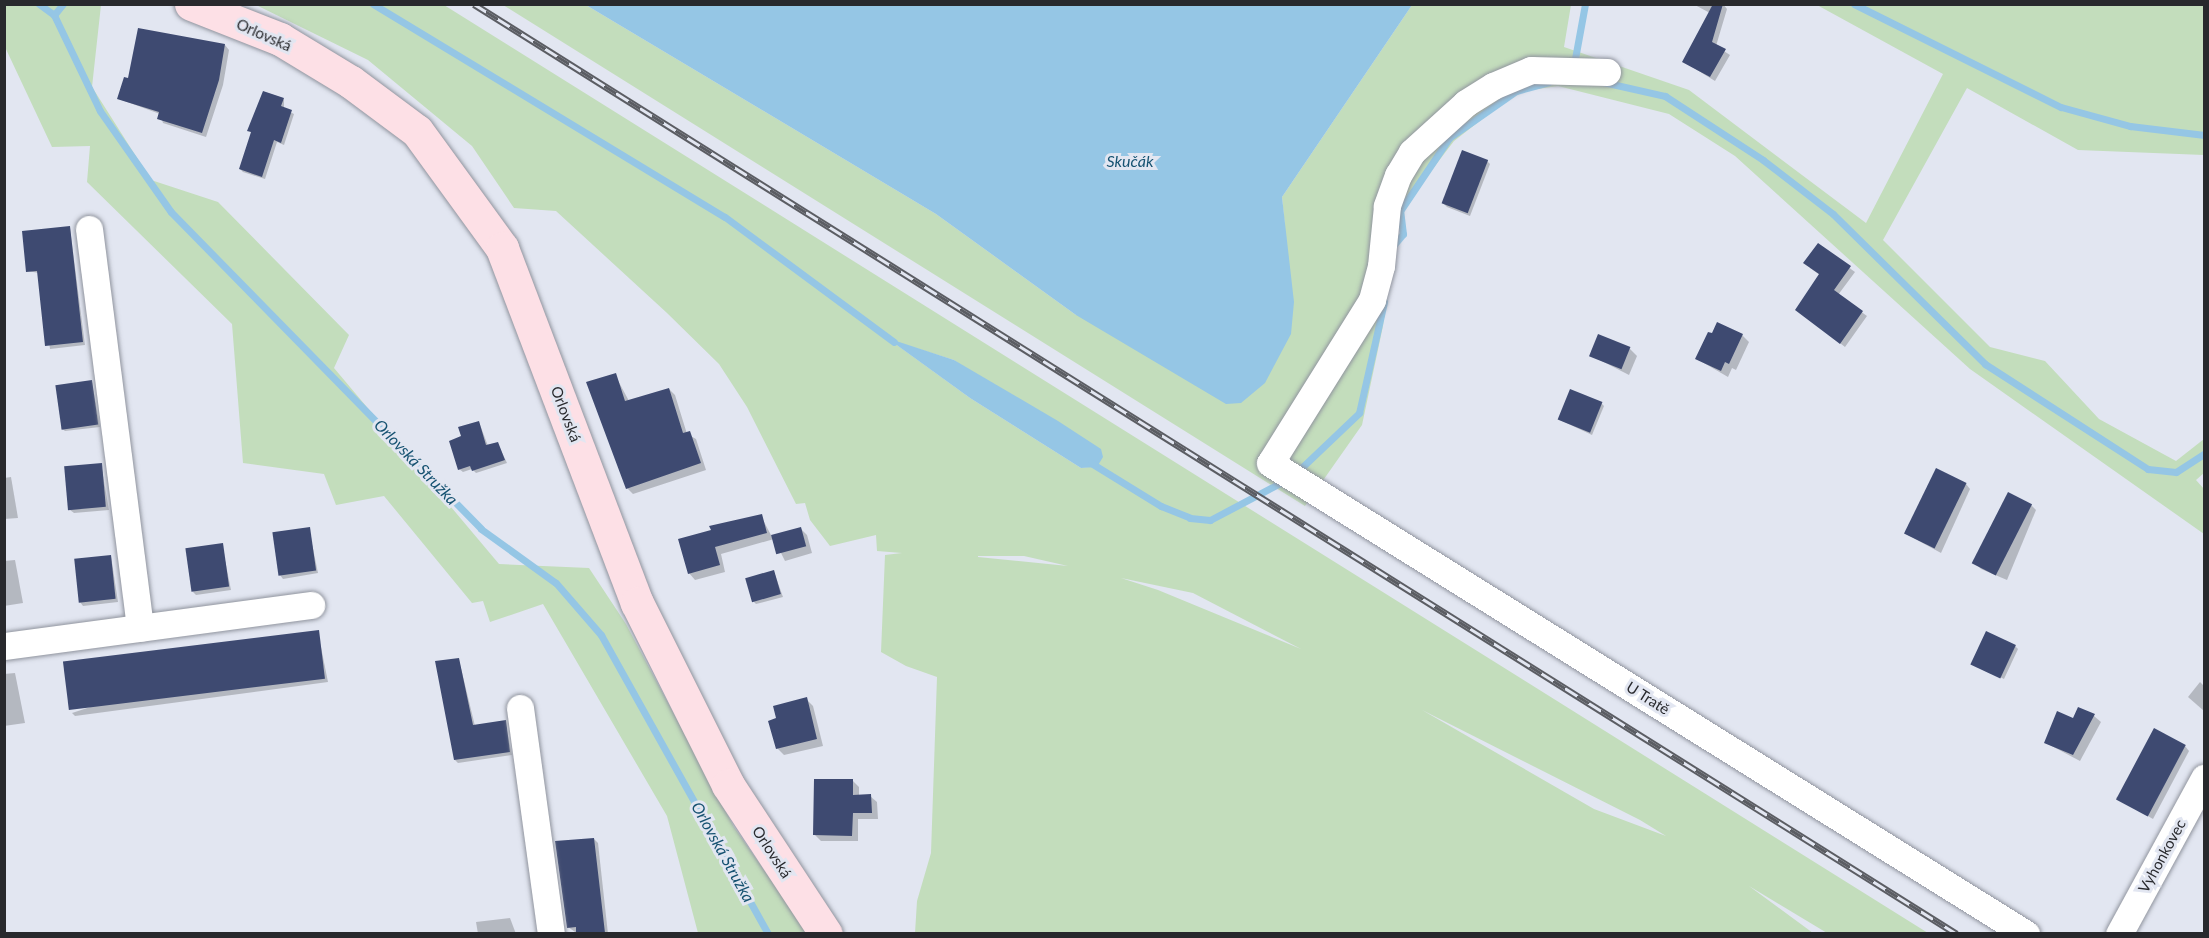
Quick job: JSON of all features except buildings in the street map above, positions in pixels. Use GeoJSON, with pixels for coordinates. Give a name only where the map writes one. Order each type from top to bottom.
{"type":"FeatureCollection","features":[{"type":"Feature","properties":{"kind":"main road","name":"Orlovská"},"geometry":{"type":"LineString","coordinates":[[191,4],[280,39],[351,82],[417,131],[502,248],[637,603],[728,785],[826,933]]}},
{"type":"Feature","properties":{"kind":"street","name":"U Tratě"},"geometry":{"type":"LineString","coordinates":[[1597,72],[1531,70],[1494,86],[1466,103],[1412,152],[1398,175],[1387,206],[1381,266],[1372,300],[1274,465],[2026,933]]}},
{"type":"Feature","properties":{"kind":"street"},"geometry":{"type":"LineString","coordinates":[[89,229],[140,628]]}},
{"type":"Feature","properties":{"kind":"street"},"geometry":{"type":"LineString","coordinates":[[4,646],[311,605]]}},
{"type":"Feature","properties":{"kind":"street"},"geometry":{"type":"LineString","coordinates":[[520,708],[551,933]]}},
{"type":"Feature","properties":{"kind":"street","name":"Vyhonkovec"},"geometry":{"type":"LineString","coordinates":[[2119,933],[2205,778]]}},
{"type":"Feature","properties":{"kind":"green space"},"geometry":{"type":"Polygon","coordinates":[[[5,5],[101,5],[92,87],[151,180],[218,202],[349,335],[334,368],[499,564],[589,568],[626,624],[734,827],[808,933],[698,933],[667,816],[543,604],[490,622],[483,601],[472,603],[384,496],[336,505],[324,474],[243,463],[232,324],[87,182],[90,146],[52,147],[5,47],[5,5]]]}},
{"type":"Feature","properties":{"kind":"green space"},"geometry":{"type":"Polygon","coordinates":[[[256,5],[444,5],[1928,933],[1827,933],[1749,886],[1813,933],[915,933],[917,901],[931,853],[937,677],[906,666],[881,652],[885,555],[902,553],[877,551],[876,535],[830,546],[810,520],[805,503],[796,504],[747,407],[719,364],[556,211],[514,208],[472,146],[368,60],[256,5]],[[890,340],[970,398],[1081,468],[1097,466],[954,360],[890,340]],[[1024,556],[978,557],[1068,566],[1024,556]],[[1121,578],[1158,590],[1301,649],[1193,593],[1121,578]],[[1422,710],[1594,809],[1666,836],[1640,820],[1422,710]]]}},
{"type":"Feature","properties":{"kind":"green space"},"geometry":{"type":"Polygon","coordinates":[[[503,5],[586,5],[936,214],[1076,315],[1285,227],[1282,197],[1412,5],[1571,5],[1564,47],[1689,90],[1866,223],[1943,74],[1817,5],[2204,5],[2204,155],[2078,150],[1967,88],[1883,240],[1990,347],[2045,361],[2099,419],[2176,461],[2204,439],[2204,473],[2196,480],[2204,489],[2204,534],[1970,369],[1735,156],[1669,114],[1558,86],[1517,92],[1454,141],[1399,213],[1383,326],[1362,425],[1305,506],[503,5]]]}},
{"type":"Feature","properties":{"kind":"water","name":"Skučák"},"geometry":{"type":"Polygon","coordinates":[[[586,5],[1412,5],[1282,197],[1294,302],[1291,334],[1265,383],[1241,403],[1226,404],[1076,315],[936,214],[586,5]]]}},
{"type":"Feature","properties":{"kind":"water"},"geometry":{"type":"Polygon","coordinates":[[[887,338],[954,360],[1058,421],[1101,449],[1103,457],[1097,467],[1081,468],[970,398],[887,338]]]}},
{"type":"Feature","properties":{"kind":"waterway","name":"Orlovská Stružka"},"geometry":{"type":"LineString","coordinates":[[39,4],[54,15],[100,111],[171,212],[481,529],[556,583],[601,635],[768,934]]}},
{"type":"Feature","properties":{"kind":"waterway"},"geometry":{"type":"LineString","coordinates":[[54,15],[63,4]]}},
{"type":"Feature","properties":{"kind":"waterway"},"geometry":{"type":"LineString","coordinates":[[373,4],[725,217],[894,342]]}},
{"type":"Feature","properties":{"kind":"waterway"},"geometry":{"type":"LineString","coordinates":[[1574,64],[1585,4]]}},
{"type":"Feature","properties":{"kind":"waterway"},"geometry":{"type":"LineString","coordinates":[[1854,4],[2061,107],[2130,126],[2204,135]]}},
{"type":"Feature","properties":{"kind":"waterway"},"geometry":{"type":"LineString","coordinates":[[1392,247],[1403,234],[1400,211],[1449,138],[1516,91],[1549,82]]}},
{"type":"Feature","properties":{"kind":"waterway"},"geometry":{"type":"LineString","coordinates":[[1603,82],[1665,96],[1763,160],[1833,214],[1985,364],[2148,469],[2176,472],[2204,454]]}},
{"type":"Feature","properties":{"kind":"waterway"},"geometry":{"type":"LineString","coordinates":[[1297,472],[1359,413],[1384,302]]}},
{"type":"Feature","properties":{"kind":"waterway"},"geometry":{"type":"LineString","coordinates":[[1091,463],[1161,506],[1190,518],[1210,520],[1286,480]]}},
{"type":"Feature","properties":{"kind":"railway"},"geometry":{"type":"LineString","coordinates":[[474,4],[1957,934]]}}]}
